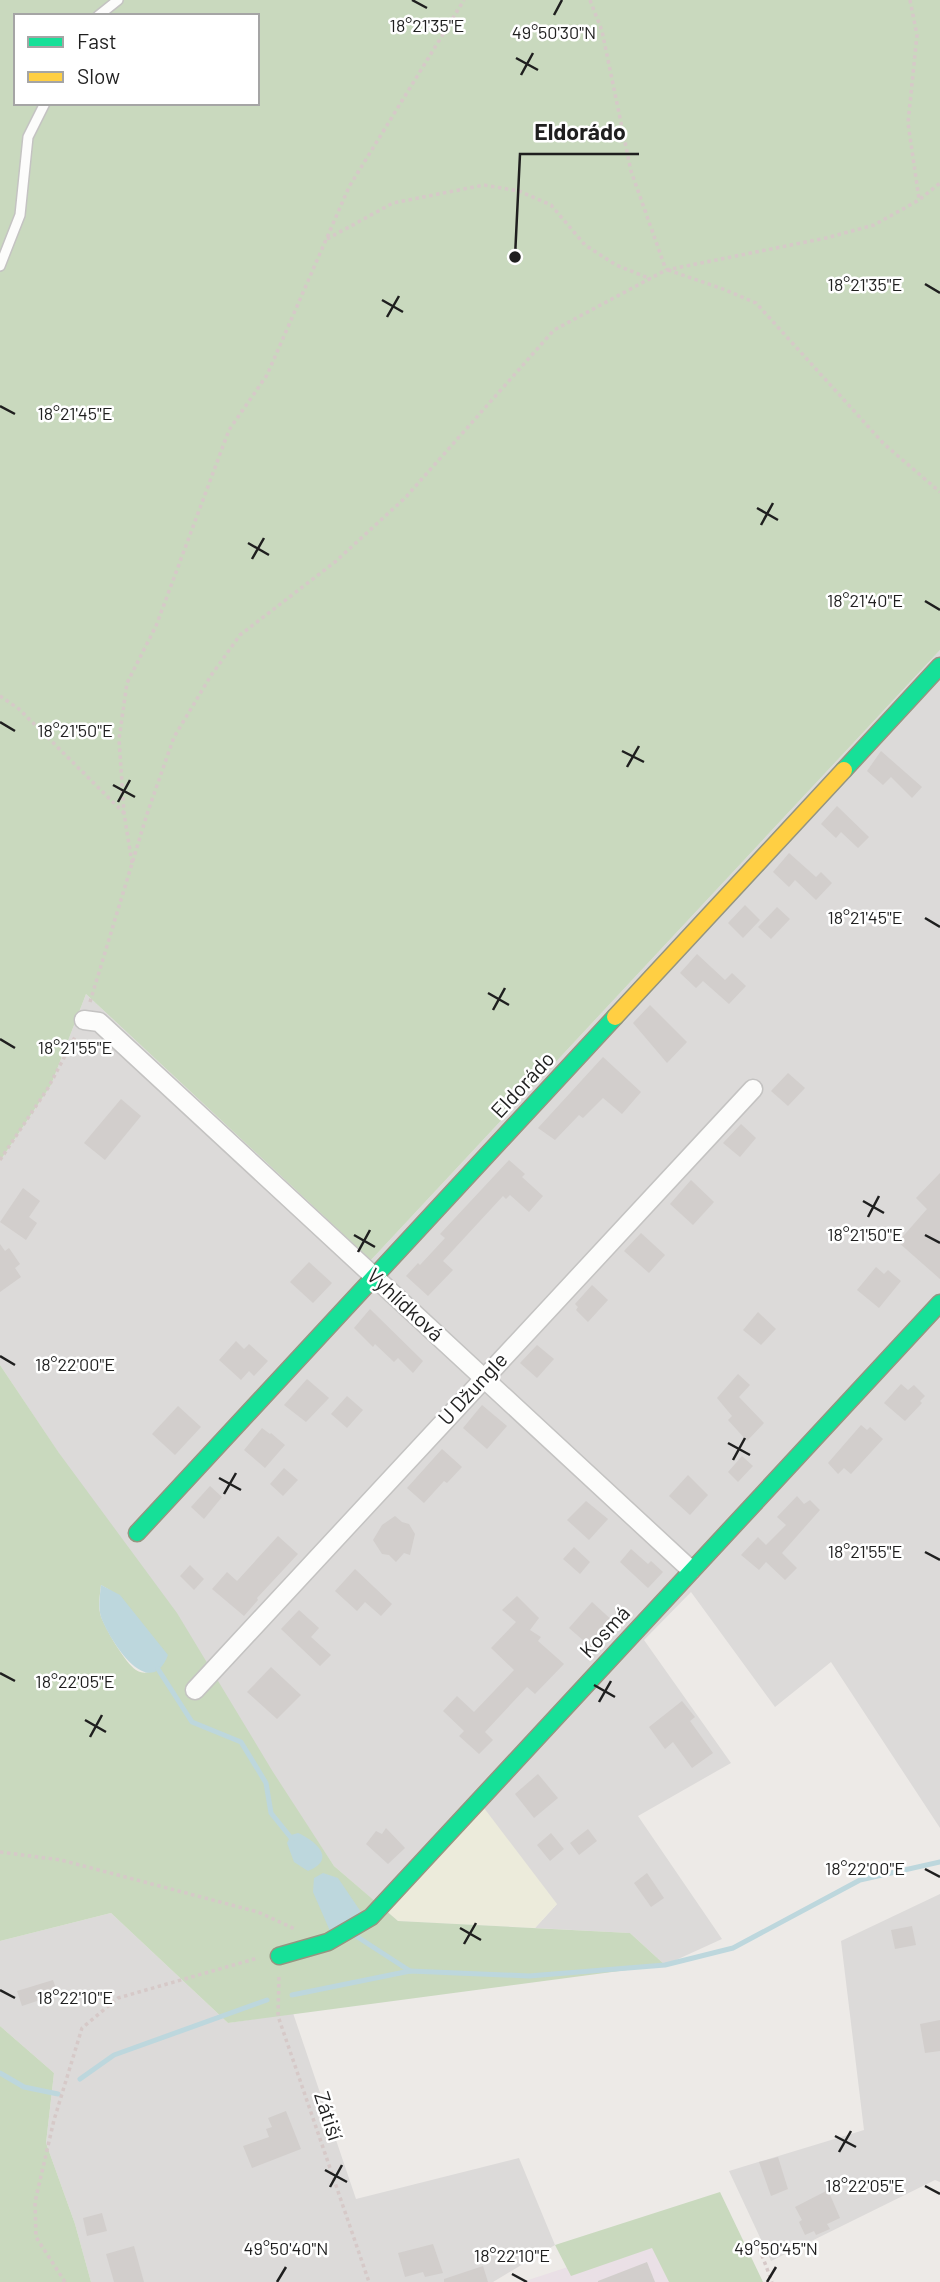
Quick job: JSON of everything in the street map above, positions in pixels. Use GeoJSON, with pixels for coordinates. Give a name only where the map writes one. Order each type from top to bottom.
{"type":"FeatureCollection","features":[{"type":"Feature","properties":{"kind":"street","name":"Eldorádo"},"geometry":{"type":"LineString","coordinates":[[137,1533],[940,666]]}},
{"type":"Feature","properties":{"kind":"street","name":"Vyhlídková"},"geometry":{"type":"LineString","coordinates":[[84,1020],[99,1022],[691,1570]]}},
{"type":"Feature","properties":{"kind":"street","name":"U Džungle"},"geometry":{"type":"LineString","coordinates":[[195,1690],[753,1089]]}},
{"type":"Feature","properties":{"kind":"street","name":"Kosmá"},"geometry":{"type":"LineString","coordinates":[[279,1956],[306,1950],[343,1936],[371,1917],[940,1303]]}},
{"type":"Feature","properties":{"kind":"lane"},"geometry":{"type":"LineString","coordinates":[[100,14],[118,0]]}},
{"type":"Feature","properties":{"kind":"lane"},"geometry":{"type":"LineString","coordinates":[[0,266],[20,215],[28,137],[44,105]]}},
{"type":"Feature","properties":{"kind":"path"},"geometry":{"type":"LineString","coordinates":[[132,865],[124,813],[119,739],[127,683],[156,625],[229,430],[267,375],[349,187],[464,0]]}},
{"type":"Feature","properties":{"kind":"path"},"geometry":{"type":"LineString","coordinates":[[590,0],[602,31],[631,171],[666,270]]}},
{"type":"Feature","properties":{"kind":"path"},"geometry":{"type":"LineString","coordinates":[[910,0],[917,35],[908,123],[919,200]]}},
{"type":"Feature","properties":{"kind":"path"},"geometry":{"type":"LineString","coordinates":[[0,1160],[48,1088],[84,1020],[147,814],[174,737],[209,677],[240,635],[335,562],[405,498],[554,330],[666,270],[826,238],[874,225],[919,200],[940,183]]}},
{"type":"Feature","properties":{"kind":"path"},"geometry":{"type":"LineString","coordinates":[[326,240],[393,203],[484,185],[519,191],[551,205],[585,245],[616,265],[651,279]]}},
{"type":"Feature","properties":{"kind":"path"},"geometry":{"type":"LineString","coordinates":[[666,270],[756,303],[884,444],[940,492]]}},
{"type":"Feature","properties":{"kind":"path"},"geometry":{"type":"LineString","coordinates":[[0,696],[19,709],[124,813]]}},
{"type":"Feature","properties":{"kind":"path"},"geometry":{"type":"LineString","coordinates":[[0,1852],[61,1860],[258,1912],[325,1943]]}},
{"type":"Feature","properties":{"kind":"path"},"geometry":{"type":"LineString","coordinates":[[65,2282],[36,2237],[35,2202],[54,2120],[82,2028],[118,1998],[262,1957],[279,1956]]}},
{"type":"Feature","properties":{"kind":"path","name":"Zátiší"},"geometry":{"type":"LineString","coordinates":[[279,1956],[278,2017],[369,2282]]}},
{"type":"Feature","properties":{"kind":"path"},"geometry":{"type":"LineString","coordinates":[[757,2242],[772,2282]]}},
{"type":"Feature","properties":{"kind":"shaded area"},"geometry":{"type":"Polygon","coordinates":[[[940,650],[940,1828],[831,1662],[775,1707],[691,1592],[644,1640],[731,1763],[638,1816],[722,1939],[665,1965],[630,1933],[535,1928],[557,1904],[386,1911],[334,1866],[0,1365],[0,1161],[51,1085],[86,994],[371,1260],[940,650]]]}},
{"type":"Feature","properties":{"kind":"shaded area"},"geometry":{"type":"Polygon","coordinates":[[[484,1808],[557,1904],[535,1928],[398,1921],[386,1911],[484,1808]]]}},
{"type":"Feature","properties":{"kind":"shaded area"},"geometry":{"type":"Polygon","coordinates":[[[940,1894],[940,2182],[935,2180],[771,2261],[729,2171],[864,2130],[841,1941],[940,1894]]]}},
{"type":"Feature","properties":{"kind":"shaded area"},"geometry":{"type":"Polygon","coordinates":[[[111,1913],[228,2023],[293,2013],[356,2199],[519,2158],[555,2245],[493,2282],[91,2282],[75,2224],[46,2143],[54,2073],[0,2026],[0,1941],[111,1913]]]}},
{"type":"Feature","properties":{"kind":"shaded area"},"geometry":{"type":"Polygon","coordinates":[[[666,2235],[710,2282],[522,2282],[666,2235]]]}},
{"type":"Feature","properties":{"kind":"green space"},"geometry":{"type":"Polygon","coordinates":[[[0,0],[940,0],[940,650],[371,1260],[86,994],[51,1085],[0,1161],[0,0]]]}},
{"type":"Feature","properties":{"kind":"green space"},"geometry":{"type":"Polygon","coordinates":[[[0,1365],[59,1453],[177,1613],[273,1772],[334,1866],[398,1921],[630,1933],[665,1965],[228,2023],[111,1913],[0,1941],[0,1365]],[[101,1585],[100,1613],[110,1635],[136,1670],[144,1673],[158,1669],[138,1621],[123,1601],[101,1585]]]}},
{"type":"Feature","properties":{"kind":"green space"},"geometry":{"type":"Polygon","coordinates":[[[0,2026],[54,2073],[46,2143],[75,2224],[91,2282],[0,2282],[0,2026]]]}},
{"type":"Feature","properties":{"kind":"green space"},"geometry":{"type":"Polygon","coordinates":[[[720,2192],[763,2282],[669,2282],[652,2248],[571,2276],[555,2245],[720,2192]]]}},
{"type":"Feature","properties":{"kind":"water"},"geometry":{"type":"Polygon","coordinates":[[[101,1585],[120,1595],[168,1655],[160,1668],[151,1673],[141,1670],[130,1663],[121,1652],[101,1617],[101,1585]]]}},
{"type":"Feature","properties":{"kind":"water"},"geometry":{"type":"Polygon","coordinates":[[[298,1833],[321,1850],[321,1861],[308,1871],[294,1862],[287,1843],[291,1835],[298,1833]]]}},
{"type":"Feature","properties":{"kind":"water"},"geometry":{"type":"Polygon","coordinates":[[[323,1873],[338,1878],[361,1912],[330,1931],[313,1892],[314,1878],[323,1873]]]}},
{"type":"Feature","properties":{"kind":"building"},"geometry":{"type":"Polygon","coordinates":[[[881,751],[922,787],[912,798],[891,777],[883,785],[867,771],[881,751]]]}},
{"type":"Feature","properties":{"kind":"building"},"geometry":{"type":"Polygon","coordinates":[[[837,806],[869,837],[858,848],[841,832],[836,838],[821,824],[837,806]]]}},
{"type":"Feature","properties":{"kind":"building"},"geometry":{"type":"Polygon","coordinates":[[[789,853],[816,877],[821,872],[832,883],[816,900],[795,880],[789,887],[773,872],[789,853]]]}},
{"type":"Feature","properties":{"kind":"building"},"geometry":{"type":"Polygon","coordinates":[[[745,905],[760,920],[743,938],[728,923],[745,905]]]}},
{"type":"Feature","properties":{"kind":"building"},"geometry":{"type":"Polygon","coordinates":[[[777,907],[790,919],[771,939],[758,927],[777,907]]]}},
{"type":"Feature","properties":{"kind":"building"},"geometry":{"type":"Polygon","coordinates":[[[697,954],[725,980],[732,973],[746,986],[729,1004],[703,981],[696,988],[680,973],[697,954]]]}},
{"type":"Feature","properties":{"kind":"building"},"geometry":{"type":"Polygon","coordinates":[[[650,1005],[687,1042],[667,1063],[633,1023],[650,1005]]]}},
{"type":"Feature","properties":{"kind":"building"},"geometry":{"type":"Polygon","coordinates":[[[603,1057],[641,1092],[622,1114],[603,1098],[583,1118],[579,1115],[555,1140],[538,1128],[603,1057]]]}},
{"type":"Feature","properties":{"kind":"building"},"geometry":{"type":"Polygon","coordinates":[[[788,1073],[805,1088],[788,1106],[771,1091],[788,1073]]]}},
{"type":"Feature","properties":{"kind":"building"},"geometry":{"type":"Polygon","coordinates":[[[121,1099],[141,1116],[105,1160],[84,1143],[121,1099]]]}},
{"type":"Feature","properties":{"kind":"building"},"geometry":{"type":"Polygon","coordinates":[[[741,1124],[756,1138],[740,1157],[723,1143],[741,1124]]]}},
{"type":"Feature","properties":{"kind":"building"},"geometry":{"type":"Polygon","coordinates":[[[509,1160],[525,1174],[522,1177],[543,1196],[529,1212],[510,1195],[506,1199],[503,1196],[443,1261],[453,1270],[428,1296],[406,1276],[445,1238],[440,1234],[509,1160]]]}},
{"type":"Feature","properties":{"kind":"building"},"geometry":{"type":"Polygon","coordinates":[[[940,1173],[940,1279],[898,1242],[927,1209],[916,1198],[940,1173]]]}},
{"type":"Feature","properties":{"kind":"building"},"geometry":{"type":"Polygon","coordinates":[[[691,1180],[714,1202],[693,1225],[670,1204],[691,1180]]]}},
{"type":"Feature","properties":{"kind":"building"},"geometry":{"type":"Polygon","coordinates":[[[23,1188],[40,1201],[29,1217],[37,1223],[26,1240],[0,1222],[23,1188]]]}},
{"type":"Feature","properties":{"kind":"building"},"geometry":{"type":"Polygon","coordinates":[[[641,1233],[665,1255],[649,1273],[624,1251],[641,1233]]]}},
{"type":"Feature","properties":{"kind":"building"},"geometry":{"type":"Polygon","coordinates":[[[0,1244],[5,1251],[9,1248],[20,1264],[15,1268],[21,1277],[0,1292],[0,1244]]]}},
{"type":"Feature","properties":{"kind":"building"},"geometry":{"type":"Polygon","coordinates":[[[309,1262],[332,1283],[313,1303],[290,1282],[309,1262]]]}},
{"type":"Feature","properties":{"kind":"building"},"geometry":{"type":"Polygon","coordinates":[[[876,1267],[884,1274],[888,1270],[901,1281],[879,1308],[857,1290],[876,1267]]]}},
{"type":"Feature","properties":{"kind":"building"},"geometry":{"type":"Polygon","coordinates":[[[592,1285],[608,1300],[588,1322],[576,1310],[578,1307],[575,1304],[592,1285]]]}},
{"type":"Feature","properties":{"kind":"building"},"geometry":{"type":"Polygon","coordinates":[[[370,1309],[423,1361],[413,1373],[398,1358],[394,1362],[375,1344],[373,1347],[354,1328],[370,1309]]]}},
{"type":"Feature","properties":{"kind":"building"},"geometry":{"type":"Polygon","coordinates":[[[758,1312],[776,1329],[761,1345],[743,1330],[758,1312]]]}},
{"type":"Feature","properties":{"kind":"building"},"geometry":{"type":"Polygon","coordinates":[[[236,1341],[244,1349],[249,1344],[268,1361],[254,1376],[249,1371],[241,1380],[219,1360],[236,1341]]]}},
{"type":"Feature","properties":{"kind":"building"},"geometry":{"type":"Polygon","coordinates":[[[537,1345],[554,1359],[537,1378],[520,1363],[537,1345]]]}},
{"type":"Feature","properties":{"kind":"building"},"geometry":{"type":"Polygon","coordinates":[[[738,1374],[750,1385],[739,1397],[764,1423],[747,1441],[728,1420],[732,1416],[717,1398],[738,1374]]]}},
{"type":"Feature","properties":{"kind":"building"},"geometry":{"type":"Polygon","coordinates":[[[307,1379],[329,1398],[306,1422],[284,1405],[307,1379]]]}},
{"type":"Feature","properties":{"kind":"building"},"geometry":{"type":"Polygon","coordinates":[[[901,1384],[908,1390],[914,1385],[925,1396],[905,1421],[884,1403],[901,1384]]]}},
{"type":"Feature","properties":{"kind":"building"},"geometry":{"type":"Polygon","coordinates":[[[347,1396],[363,1410],[347,1428],[331,1414],[347,1396]]]}},
{"type":"Feature","properties":{"kind":"building"},"geometry":{"type":"Polygon","coordinates":[[[482,1405],[507,1426],[487,1449],[463,1428],[482,1405]]]}},
{"type":"Feature","properties":{"kind":"building"},"geometry":{"type":"Polygon","coordinates":[[[178,1406],[201,1427],[175,1455],[152,1434],[178,1406]]]}},
{"type":"Feature","properties":{"kind":"building"},"geometry":{"type":"Polygon","coordinates":[[[861,1425],[867,1430],[870,1427],[883,1439],[851,1474],[844,1468],[838,1474],[828,1463],[861,1425]]]}},
{"type":"Feature","properties":{"kind":"building"},"geometry":{"type":"Polygon","coordinates":[[[262,1428],[285,1445],[265,1468],[244,1450],[262,1428]]]}},
{"type":"Feature","properties":{"kind":"building"},"geometry":{"type":"Polygon","coordinates":[[[442,1449],[462,1467],[447,1483],[444,1481],[424,1503],[407,1488],[442,1449]]]}},
{"type":"Feature","properties":{"kind":"building"},"geometry":{"type":"Polygon","coordinates":[[[742,1456],[753,1466],[738,1482],[728,1472],[742,1456]]]}},
{"type":"Feature","properties":{"kind":"building"},"geometry":{"type":"Polygon","coordinates":[[[284,1468],[298,1480],[283,1496],[270,1484],[284,1468]]]}},
{"type":"Feature","properties":{"kind":"building"},"geometry":{"type":"Polygon","coordinates":[[[688,1475],[708,1495],[690,1515],[669,1496],[688,1475]]]}},
{"type":"Feature","properties":{"kind":"building"},"geometry":{"type":"Polygon","coordinates":[[[210,1486],[222,1497],[204,1519],[191,1507],[210,1486]]]}},
{"type":"Feature","properties":{"kind":"building"},"geometry":{"type":"Polygon","coordinates":[[[797,1496],[804,1504],[810,1500],[820,1510],[782,1553],[797,1568],[785,1580],[766,1562],[759,1570],[741,1555],[758,1537],[766,1545],[786,1525],[777,1517],[797,1496]]]}},
{"type":"Feature","properties":{"kind":"building"},"geometry":{"type":"Polygon","coordinates":[[[586,1501],[608,1519],[589,1540],[567,1520],[586,1501]]]}},
{"type":"Feature","properties":{"kind":"building"},"geometry":{"type":"Polygon","coordinates":[[[395,1516],[409,1524],[415,1534],[410,1555],[404,1553],[396,1562],[389,1555],[382,1554],[373,1540],[382,1525],[395,1516]]]}},
{"type":"Feature","properties":{"kind":"building"},"geometry":{"type":"Polygon","coordinates":[[[278,1536],[298,1554],[244,1616],[212,1589],[227,1572],[237,1581],[278,1536]]]}},
{"type":"Feature","properties":{"kind":"building"},"geometry":{"type":"Polygon","coordinates":[[[574,1547],[590,1562],[580,1574],[563,1559],[574,1547]]]}},
{"type":"Feature","properties":{"kind":"building"},"geometry":{"type":"Polygon","coordinates":[[[631,1549],[648,1564],[651,1561],[663,1572],[648,1588],[620,1562],[631,1549]]]}},
{"type":"Feature","properties":{"kind":"building"},"geometry":{"type":"Polygon","coordinates":[[[190,1565],[204,1579],[194,1590],[180,1576],[190,1565]]]}},
{"type":"Feature","properties":{"kind":"building"},"geometry":{"type":"Polygon","coordinates":[[[355,1569],[392,1604],[381,1616],[365,1602],[357,1611],[335,1591],[355,1569]]]}},
{"type":"Feature","properties":{"kind":"building"},"geometry":{"type":"Polygon","coordinates":[[[517,1596],[539,1618],[530,1630],[541,1637],[538,1641],[564,1664],[535,1694],[527,1687],[485,1732],[493,1740],[479,1754],[459,1736],[464,1731],[443,1711],[457,1696],[474,1712],[514,1670],[491,1648],[516,1622],[502,1610],[517,1596]]]}},
{"type":"Feature","properties":{"kind":"building"},"geometry":{"type":"Polygon","coordinates":[[[592,1602],[615,1623],[592,1648],[569,1628],[592,1602]]]}},
{"type":"Feature","properties":{"kind":"building"},"geometry":{"type":"Polygon","coordinates":[[[299,1610],[319,1628],[311,1637],[331,1655],[320,1666],[281,1629],[299,1610]]]}},
{"type":"Feature","properties":{"kind":"building"},"geometry":{"type":"Polygon","coordinates":[[[271,1667],[301,1695],[277,1719],[247,1692],[271,1667]]]}},
{"type":"Feature","properties":{"kind":"building"},"geometry":{"type":"Polygon","coordinates":[[[682,1701],[695,1717],[690,1721],[713,1753],[692,1768],[673,1742],[665,1749],[649,1727],[682,1701]]]}},
{"type":"Feature","properties":{"kind":"building"},"geometry":{"type":"Polygon","coordinates":[[[538,1774],[558,1798],[534,1818],[515,1794],[538,1774]]]}},
{"type":"Feature","properties":{"kind":"building"},"geometry":{"type":"Polygon","coordinates":[[[386,1828],[405,1848],[388,1864],[366,1844],[376,1831],[382,1834],[386,1828]]]}},
{"type":"Feature","properties":{"kind":"building"},"geometry":{"type":"Polygon","coordinates":[[[588,1829],[597,1841],[579,1855],[570,1843],[588,1829]]]}},
{"type":"Feature","properties":{"kind":"building"},"geometry":{"type":"Polygon","coordinates":[[[551,1833],[564,1849],[550,1861],[537,1845],[551,1833]]]}},
{"type":"Feature","properties":{"kind":"building"},"geometry":{"type":"Polygon","coordinates":[[[647,1873],[664,1898],[651,1907],[634,1883],[647,1873]]]}},
{"type":"Feature","properties":{"kind":"building"},"geometry":{"type":"Polygon","coordinates":[[[912,1926],[916,1945],[895,1949],[891,1930],[912,1926]]]}},
{"type":"Feature","properties":{"kind":"building"},"geometry":{"type":"Polygon","coordinates":[[[53,1980],[58,1994],[22,2006],[17,1991],[53,1980]]]}},
{"type":"Feature","properties":{"kind":"building"},"geometry":{"type":"Polygon","coordinates":[[[940,2020],[940,2051],[925,2053],[920,2024],[940,2020]]]}},
{"type":"Feature","properties":{"kind":"building"},"geometry":{"type":"Polygon","coordinates":[[[286,2111],[301,2149],[252,2168],[243,2146],[269,2137],[266,2129],[272,2127],[268,2118],[286,2111]]]}},
{"type":"Feature","properties":{"kind":"building"},"geometry":{"type":"Polygon","coordinates":[[[778,2157],[788,2189],[771,2196],[759,2162],[778,2157]]]}},
{"type":"Feature","properties":{"kind":"building"},"geometry":{"type":"Polygon","coordinates":[[[828,2190],[840,2218],[827,2224],[830,2229],[816,2235],[814,2231],[805,2235],[799,2222],[802,2220],[795,2207],[828,2190]]]}},
{"type":"Feature","properties":{"kind":"building"},"geometry":{"type":"Polygon","coordinates":[[[102,2213],[107,2231],[87,2236],[83,2218],[102,2213]]]}},
{"type":"Feature","properties":{"kind":"building"},"geometry":{"type":"Polygon","coordinates":[[[433,2244],[443,2273],[425,2277],[423,2272],[405,2277],[398,2253],[433,2244]]]}},
{"type":"Feature","properties":{"kind":"building"},"geometry":{"type":"Polygon","coordinates":[[[134,2246],[144,2282],[114,2282],[106,2254],[134,2246]]]}},
{"type":"Feature","properties":{"kind":"building"},"geometry":{"type":"Polygon","coordinates":[[[647,2262],[655,2282],[598,2282],[598,2281],[647,2262]]]}},
{"type":"Feature","properties":{"kind":"building"},"geometry":{"type":"Polygon","coordinates":[[[483,2266],[488,2282],[444,2282],[444,2279],[483,2266]]]}},
{"type":"Feature","properties":{"kind":"waterway"},"geometry":{"type":"LineString","coordinates":[[158,1669],[192,1722],[241,1742],[266,1783],[271,1813],[292,1839]]}},
{"type":"Feature","properties":{"kind":"waterway"},"geometry":{"type":"LineString","coordinates":[[292,1995],[410,1971],[529,1976],[665,1965],[733,1948],[860,1880],[940,1862]]}},
{"type":"Feature","properties":{"kind":"waterway"},"geometry":{"type":"LineString","coordinates":[[356,1936],[410,1971]]}},
{"type":"Feature","properties":{"kind":"waterway"},"geometry":{"type":"LineString","coordinates":[[80,2079],[114,2055],[267,2000]]}},
{"type":"Feature","properties":{"kind":"waterway"},"geometry":{"type":"LineString","coordinates":[[0,2073],[24,2087],[58,2094]]}},
{"type":"Feature","properties":{"kind":"traffic: fast"},"geometry":{"type":"LineString","coordinates":[[844,770],[940,666]]}},
{"type":"Feature","properties":{"kind":"traffic: fast"},"geometry":{"type":"LineString","coordinates":[[137,1533],[615,1017]]}},
{"type":"Feature","properties":{"kind":"traffic: fast"},"geometry":{"type":"LineString","coordinates":[[279,1956],[328,1942],[371,1917],[940,1303]]}},
{"type":"Feature","properties":{"kind":"traffic: slow"},"geometry":{"type":"LineString","coordinates":[[615,1017],[844,770]]}},
{"type":"Feature","properties":{"kind":"place","name":"Eldorádo"},"geometry":{"type":"Point","coordinates":[515,257]}}]}
